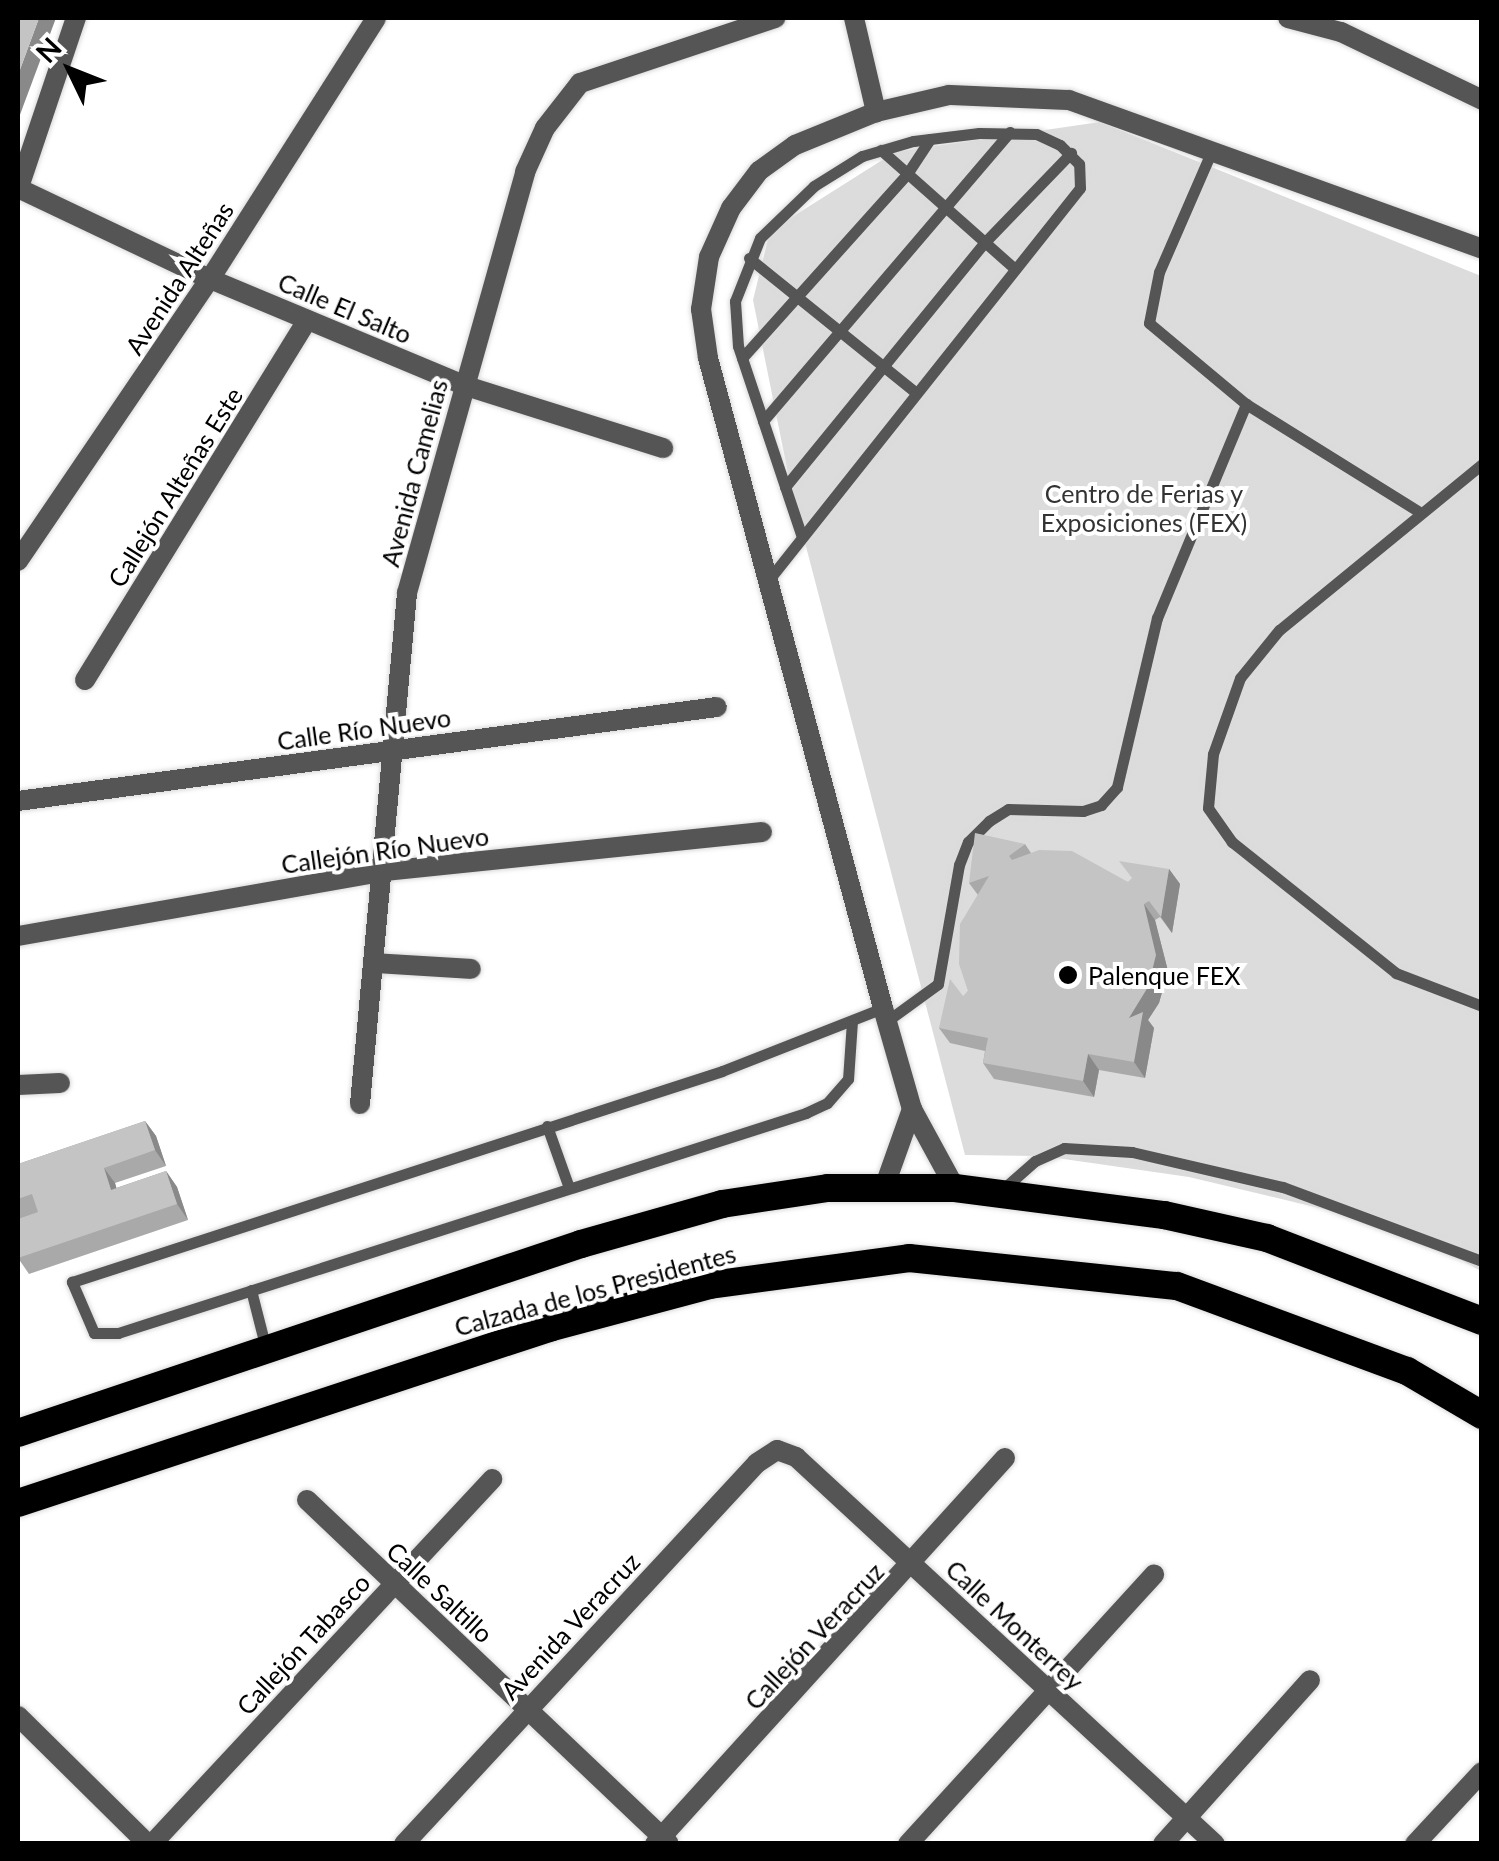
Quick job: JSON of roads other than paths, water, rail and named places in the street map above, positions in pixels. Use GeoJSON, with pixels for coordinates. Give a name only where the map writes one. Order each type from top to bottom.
{"type":"FeatureCollection","features":[{"type":"Feature","properties":{"kind":"highway","name":"Calzada de los Presidentes"},"geometry":{"type":"LineString","coordinates":[[18,1433],[266,1349],[722,1204],[885,1185],[955,1188],[1164,1215],[1268,1238],[1482,1321]]}},
{"type":"Feature","properties":{"kind":"highway","name":"Calzada de los Presidentes"},"geometry":{"type":"LineString","coordinates":[[18,1503],[552,1327],[710,1285],[910,1258],[1177,1286],[1408,1371],[1482,1415]]}},
{"type":"Feature","properties":{"kind":"street"},"geometry":{"type":"LineString","coordinates":[[18,189],[76,18]]}},
{"type":"Feature","properties":{"kind":"street","name":"Avenida Alteñas"},"geometry":{"type":"LineString","coordinates":[[18,562],[210,279],[376,18]]}},
{"type":"Feature","properties":{"kind":"street","name":"Avenida Camelias"},"geometry":{"type":"LineString","coordinates":[[360,1104],[385,871],[408,592],[463,385],[526,172],[563,101],[603,73],[775,18]]}},
{"type":"Feature","properties":{"kind":"street"},"geometry":{"type":"LineString","coordinates":[[854,18],[876,112]]}},
{"type":"Feature","properties":{"kind":"street"},"geometry":{"type":"LineString","coordinates":[[1288,18],[1342,32],[1482,100]]}},
{"type":"Feature","properties":{"kind":"street"},"geometry":{"type":"LineString","coordinates":[[955,1188],[912,1109],[708,358],[701,309],[709,256],[731,208],[759,171],[795,145],[876,112],[949,96],[1070,100],[1213,148],[1482,249]]}},
{"type":"Feature","properties":{"kind":"street","name":"Calle El Salto"},"geometry":{"type":"LineString","coordinates":[[18,189],[210,279],[463,385],[663,448]]}},
{"type":"Feature","properties":{"kind":"street","name":"Callejón Alteñas Este"},"geometry":{"type":"LineString","coordinates":[[85,680],[307,320]]}},
{"type":"Feature","properties":{"kind":"street","name":"Calle Río Nuevo"},"geometry":{"type":"LineString","coordinates":[[18,802],[717,707]]}},
{"type":"Feature","properties":{"kind":"street","name":"Callejón Río Nuevo"},"geometry":{"type":"LineString","coordinates":[[18,936],[385,871],[762,832]]}},
{"type":"Feature","properties":{"kind":"street"},"geometry":{"type":"LineString","coordinates":[[374,963],[472,969]]}},
{"type":"Feature","properties":{"kind":"street"},"geometry":{"type":"LineString","coordinates":[[18,1085],[60,1083]]}},
{"type":"Feature","properties":{"kind":"street"},"geometry":{"type":"LineString","coordinates":[[885,1185],[912,1109]]}},
{"type":"Feature","properties":{"kind":"street","name":"Calle Monterrey"},"geometry":{"type":"LineString","coordinates":[[778,1450],[796,1457],[1215,1844]]}},
{"type":"Feature","properties":{"kind":"street","name":"Avenida Veracruz"},"geometry":{"type":"LineString","coordinates":[[404,1844],[758,1462],[778,1450]]}},
{"type":"Feature","properties":{"kind":"street","name":"Callejón Veracruz"},"geometry":{"type":"LineString","coordinates":[[661,1841],[913,1566],[1005,1458]]}},
{"type":"Feature","properties":{"kind":"street","name":"Callejón Tabasco"},"geometry":{"type":"LineString","coordinates":[[150,1844],[492,1479]]}},
{"type":"Feature","properties":{"kind":"street","name":"Calle Saltillo"},"geometry":{"type":"LineString","coordinates":[[307,1500],[661,1841]]}},
{"type":"Feature","properties":{"kind":"street"},"geometry":{"type":"LineString","coordinates":[[908,1844],[1154,1575]]}},
{"type":"Feature","properties":{"kind":"street"},"geometry":{"type":"LineString","coordinates":[[1164,1844],[1310,1680]]}},
{"type":"Feature","properties":{"kind":"street"},"geometry":{"type":"LineString","coordinates":[[18,1716],[150,1844]]}},
{"type":"Feature","properties":{"kind":"street"},"geometry":{"type":"LineString","coordinates":[[1415,1844],[1482,1772]]}},
{"type":"Feature","properties":{"kind":"lane"},"geometry":{"type":"LineString","coordinates":[[767,582],[1080,188],[1071,153],[1036,134],[1010,132],[930,139],[881,150],[814,186],[778,216],[749,258],[735,300],[742,358],[802,537]]}},
{"type":"Feature","properties":{"kind":"lane"},"geometry":{"type":"LineString","coordinates":[[763,421],[948,210],[1010,132]]}},
{"type":"Feature","properties":{"kind":"lane"},"geometry":{"type":"LineString","coordinates":[[742,358],[907,174],[930,139]]}},
{"type":"Feature","properties":{"kind":"lane"},"geometry":{"type":"LineString","coordinates":[[1213,148],[1158,272],[1147,316],[1154,330],[1246,404],[1421,513]]}},
{"type":"Feature","properties":{"kind":"lane"},"geometry":{"type":"LineString","coordinates":[[881,150],[1015,269]]}},
{"type":"Feature","properties":{"kind":"lane"},"geometry":{"type":"LineString","coordinates":[[785,486],[985,242],[1071,153]]}},
{"type":"Feature","properties":{"kind":"lane"},"geometry":{"type":"LineString","coordinates":[[749,258],[916,392]]}},
{"type":"Feature","properties":{"kind":"lane"},"geometry":{"type":"LineString","coordinates":[[852,1022],[848,1079],[827,1104],[106,1336],[94,1333],[72,1282],[852,1022],[885,1014],[938,984],[959,865],[968,842],[1008,809],[1083,811],[1101,805],[1118,787],[1157,618],[1246,404]]}},
{"type":"Feature","properties":{"kind":"lane"},"geometry":{"type":"LineString","coordinates":[[1482,464],[1278,630],[1240,678],[1213,754],[1208,808],[1232,842],[1396,973],[1482,1006]]}},
{"type":"Feature","properties":{"kind":"lane"},"geometry":{"type":"LineString","coordinates":[[547,1126],[568,1185]]}},
{"type":"Feature","properties":{"kind":"lane"},"geometry":{"type":"LineString","coordinates":[[999,1193],[1035,1161],[1064,1148],[1132,1152],[1284,1187],[1482,1261]]}},
{"type":"Feature","properties":{"kind":"lane"},"geometry":{"type":"LineString","coordinates":[[251,1290],[266,1349]]}},
{"type":"Feature","properties":{"kind":"place","name":"Palenque FEX"},"geometry":{"type":"Point","coordinates":[1068,975]}},
{"type":"Feature","properties":{"kind":"park label","name":"Centro de Ferias y Exposiciones (FEX)"},"geometry":{"type":"Point","coordinates":[1144,508]}}]}
